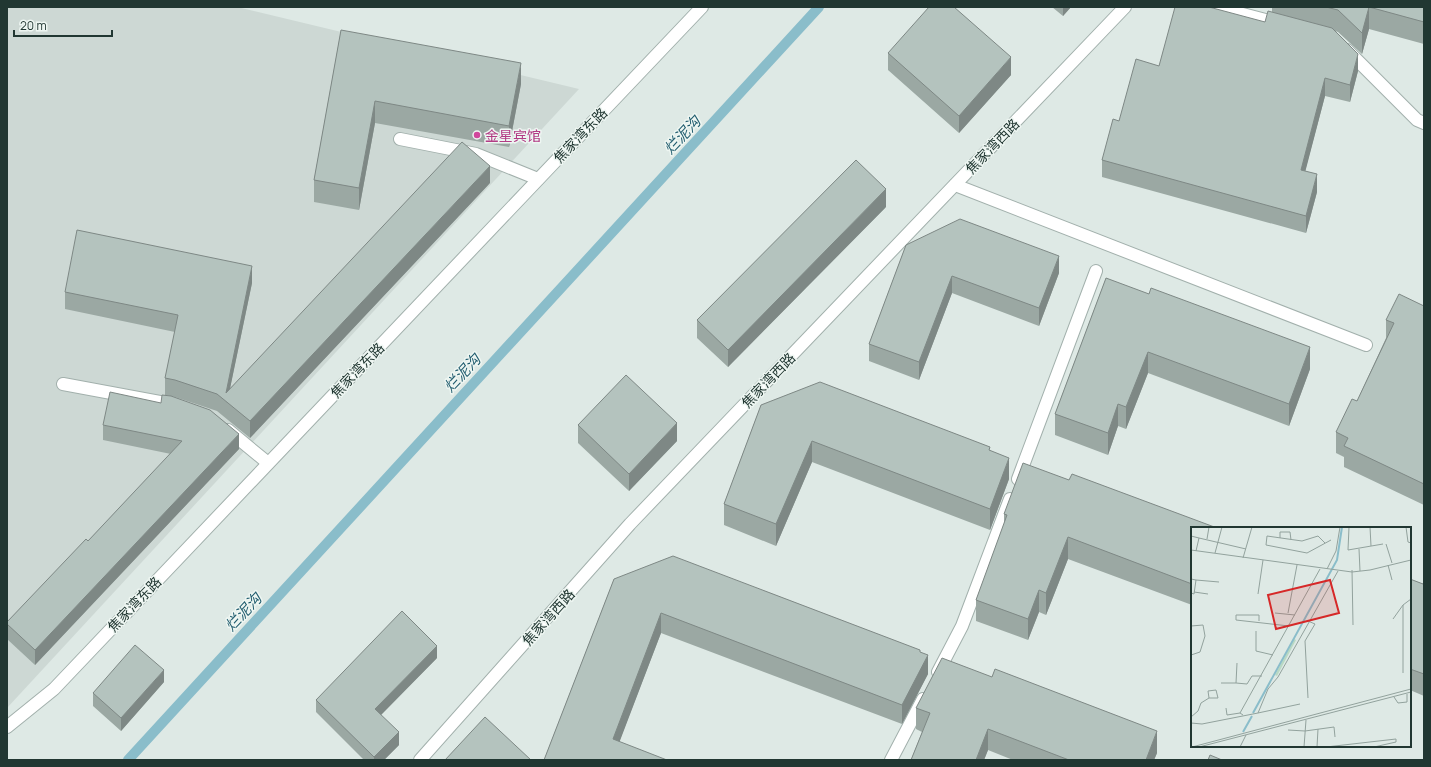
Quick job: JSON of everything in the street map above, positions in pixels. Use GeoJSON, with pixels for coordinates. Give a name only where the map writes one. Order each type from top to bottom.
{"type":"FeatureCollection","features":[{"type":"Feature","properties":{"kind":"street","name":"焦家湾东路"},"geometry":{"type":"LineString","coordinates":[[7,727],[54,689],[702,7]]}},
{"type":"Feature","properties":{"kind":"street","name":"焦家湾西路"},"geometry":{"type":"LineString","coordinates":[[420,760],[630,524],[1125,7]]}},
{"type":"Feature","properties":{"kind":"street"},"geometry":{"type":"LineString","coordinates":[[1216,7],[1291,27]]}},
{"type":"Feature","properties":{"kind":"street"},"geometry":{"type":"LineString","coordinates":[[1341,45],[1417,120],[1424,123]]}},
{"type":"Feature","properties":{"kind":"street"},"geometry":{"type":"LineString","coordinates":[[400,139],[476,154],[538,179]]}},
{"type":"Feature","properties":{"kind":"street"},"geometry":{"type":"LineString","coordinates":[[955,185],[1366,345]]}},
{"type":"Feature","properties":{"kind":"street"},"geometry":{"type":"LineString","coordinates":[[891,760],[962,626],[1096,271]]}},
{"type":"Feature","properties":{"kind":"street"},"geometry":{"type":"LineString","coordinates":[[63,384],[173,404],[187,409]]}},
{"type":"Feature","properties":{"kind":"street"},"geometry":{"type":"LineString","coordinates":[[220,423],[268,463]]}},
{"type":"Feature","properties":{"kind":"shaded area"},"geometry":{"type":"Polygon","coordinates":[[[7,7],[237,7],[579,89],[7,708],[7,7]]]}},
{"type":"Feature","properties":{"kind":"building"},"geometry":{"type":"Polygon","coordinates":[[[929,7],[954,7],[1011,57],[959,116],[888,53],[929,7]]]}},
{"type":"Feature","properties":{"kind":"building"},"geometry":{"type":"Polygon","coordinates":[[[1175,7],[1209,7],[1265,22],[1268,11],[1332,28],[1358,54],[1350,85],[1325,78],[1301,170],[1317,174],[1306,216],[1102,160],[1113,119],[1119,121],[1136,59],[1159,66],[1175,7]]]}},
{"type":"Feature","properties":{"kind":"building"},"geometry":{"type":"Polygon","coordinates":[[[1326,7],[1369,7],[1362,33],[1338,10],[1326,7]]]}},
{"type":"Feature","properties":{"kind":"building"},"geometry":{"type":"Polygon","coordinates":[[[1369,7],[1424,7],[1424,22],[1369,7]]]}},
{"type":"Feature","properties":{"kind":"building","name":"金星宾馆"},"geometry":{"type":"Polygon","coordinates":[[[341,30],[521,63],[509,126],[375,101],[359,188],[314,180],[341,30]]]}},
{"type":"Feature","properties":{"kind":"building"},"geometry":{"type":"Polygon","coordinates":[[[462,142],[490,166],[250,421],[217,394],[165,378],[178,315],[65,292],[77,230],[252,266],[226,393],[462,142]]]}},
{"type":"Feature","properties":{"kind":"building"},"geometry":{"type":"Polygon","coordinates":[[[856,160],[886,189],[728,350],[697,320],[856,160]]]}},
{"type":"Feature","properties":{"kind":"building"},"geometry":{"type":"Polygon","coordinates":[[[960,219],[1059,256],[1039,308],[952,276],[919,362],[869,344],[906,245],[960,219]]]}},
{"type":"Feature","properties":{"kind":"building"},"geometry":{"type":"Polygon","coordinates":[[[1106,278],[1149,294],[1151,288],[1310,347],[1289,404],[1148,352],[1126,407],[1118,404],[1108,433],[1055,414],[1106,278]]]}},
{"type":"Feature","properties":{"kind":"building"},"geometry":{"type":"Polygon","coordinates":[[[1399,294],[1424,306],[1424,484],[1344,446],[1348,438],[1336,432],[1352,399],[1357,401],[1394,323],[1386,320],[1399,294]]]}},
{"type":"Feature","properties":{"kind":"building"},"geometry":{"type":"Polygon","coordinates":[[[626,375],[677,423],[629,474],[578,425],[626,375]]]}},
{"type":"Feature","properties":{"kind":"building"},"geometry":{"type":"Polygon","coordinates":[[[820,382],[990,447],[989,450],[1009,458],[990,509],[812,441],[776,524],[724,504],[761,405],[820,382]]]}},
{"type":"Feature","properties":{"kind":"building"},"geometry":{"type":"Polygon","coordinates":[[[110,392],[161,403],[162,395],[171,396],[210,410],[239,434],[35,650],[7,624],[7,622],[86,539],[88,541],[182,441],[103,425],[110,392]]]}},
{"type":"Feature","properties":{"kind":"building"},"geometry":{"type":"Polygon","coordinates":[[[1023,463],[1069,480],[1072,474],[1214,527],[1191,527],[1191,584],[1068,537],[1046,593],[1039,590],[1028,619],[976,600],[1007,515],[1004,514],[1023,463]]]}},
{"type":"Feature","properties":{"kind":"building"},"geometry":{"type":"Polygon","coordinates":[[[673,556],[920,650],[920,652],[928,655],[902,705],[661,613],[613,739],[667,760],[544,760],[614,579],[673,556]]]}},
{"type":"Feature","properties":{"kind":"building"},"geometry":{"type":"Polygon","coordinates":[[[1411,579],[1423,584],[1424,581],[1424,674],[1411,669],[1411,579]]]}},
{"type":"Feature","properties":{"kind":"building"},"geometry":{"type":"Polygon","coordinates":[[[402,611],[437,646],[375,709],[399,732],[374,757],[316,700],[402,611]]]}},
{"type":"Feature","properties":{"kind":"building"},"geometry":{"type":"Polygon","coordinates":[[[135,645],[164,670],[121,718],[93,693],[135,645]]]}},
{"type":"Feature","properties":{"kind":"building"},"geometry":{"type":"Polygon","coordinates":[[[942,658],[992,677],[995,669],[1157,731],[1146,760],[1069,760],[988,729],[976,760],[911,760],[930,713],[916,708],[942,658]]]}},
{"type":"Feature","properties":{"kind":"building"},"geometry":{"type":"Polygon","coordinates":[[[485,717],[531,760],[445,760],[485,717]]]}},
{"type":"Feature","properties":{"kind":"building"},"geometry":{"type":"Polygon","coordinates":[[[1210,755],[1222,760],[1208,760],[1210,755]]]}},
{"type":"Feature","properties":{"kind":"waterway","name":"烂泥沟"},"geometry":{"type":"LineString","coordinates":[[128,760],[819,7]]}},
{"type":"Feature","properties":{"kind":"place","name":"金星宾馆"},"geometry":{"type":"Point","coordinates":[477,135]}}]}
